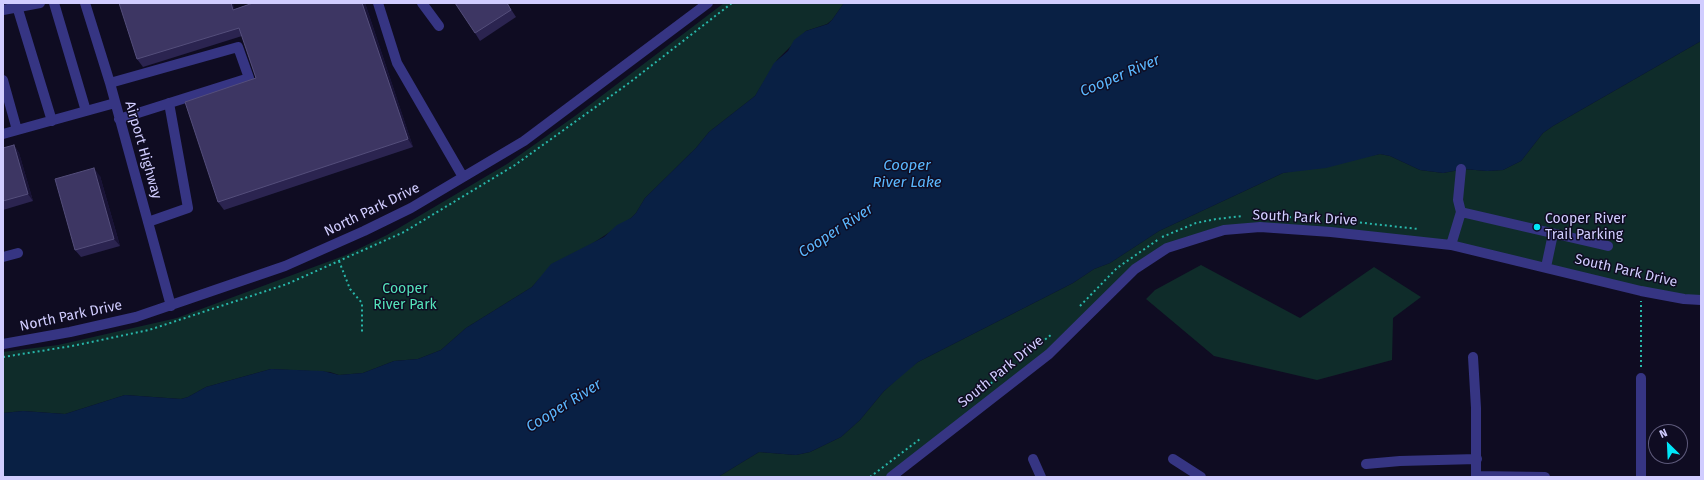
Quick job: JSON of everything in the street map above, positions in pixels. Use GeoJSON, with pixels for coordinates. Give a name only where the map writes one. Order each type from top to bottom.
{"type":"FeatureCollection","features":[{"type":"Feature","properties":{"kind":"street"},"geometry":{"type":"LineString","coordinates":[[3,10],[16,6],[40,3]]}},
{"type":"Feature","properties":{"kind":"street"},"geometry":{"type":"LineString","coordinates":[[54,3],[86,111]]}},
{"type":"Feature","properties":{"kind":"street","name":"Airport Highway"},"geometry":{"type":"LineString","coordinates":[[86,3],[120,118],[171,306]]}},
{"type":"Feature","properties":{"kind":"street"},"geometry":{"type":"LineString","coordinates":[[378,3],[397,63],[463,177]]}},
{"type":"Feature","properties":{"kind":"street"},"geometry":{"type":"LineString","coordinates":[[422,3],[439,26]]}},
{"type":"Feature","properties":{"kind":"street","name":"North Park Drive"},"geometry":{"type":"LineString","coordinates":[[3,344],[70,332],[136,317],[171,306],[292,263],[411,208],[524,141],[708,3]]}},
{"type":"Feature","properties":{"kind":"street"},"geometry":{"type":"LineString","coordinates":[[16,6],[52,121]]}},
{"type":"Feature","properties":{"kind":"street"},"geometry":{"type":"LineString","coordinates":[[110,83],[238,47],[249,78],[120,118]]}},
{"type":"Feature","properties":{"kind":"street"},"geometry":{"type":"LineString","coordinates":[[3,80],[17,130]]}},
{"type":"Feature","properties":{"kind":"street"},"geometry":{"type":"LineString","coordinates":[[3,134],[115,103]]}},
{"type":"Feature","properties":{"kind":"street"},"geometry":{"type":"LineString","coordinates":[[148,222],[188,208],[169,103]]}},
{"type":"Feature","properties":{"kind":"street"},"geometry":{"type":"LineString","coordinates":[[1451,245],[1461,212],[1458,200],[1461,169]]}},
{"type":"Feature","properties":{"kind":"street"},"geometry":{"type":"LineString","coordinates":[[1461,212],[1608,246]]}},
{"type":"Feature","properties":{"kind":"street","name":"South Park Drive"},"geometry":{"type":"LineString","coordinates":[[891,477],[1049,354],[1135,269],[1167,248],[1224,230],[1260,227],[1331,232],[1451,245],[1641,291],[1684,299],[1701,300]]}},
{"type":"Feature","properties":{"kind":"street"},"geometry":{"type":"LineString","coordinates":[[1546,267],[1553,234]]}},
{"type":"Feature","properties":{"kind":"street"},"geometry":{"type":"LineString","coordinates":[[3,257],[18,253]]}},
{"type":"Feature","properties":{"kind":"street"},"geometry":{"type":"LineString","coordinates":[[1473,357],[1476,408],[1476,476],[1546,477]]}},
{"type":"Feature","properties":{"kind":"street"},"geometry":{"type":"LineString","coordinates":[[1641,378],[1641,477]]}},
{"type":"Feature","properties":{"kind":"street"},"geometry":{"type":"LineString","coordinates":[[1033,459],[1041,477]]}},
{"type":"Feature","properties":{"kind":"street"},"geometry":{"type":"LineString","coordinates":[[1172,459],[1201,477]]}},
{"type":"Feature","properties":{"kind":"street"},"geometry":{"type":"LineString","coordinates":[[1366,464],[1400,461],[1477,459]]}},
{"type":"Feature","properties":{"kind":"path"},"geometry":{"type":"LineString","coordinates":[[1075,311],[1117,268],[1129,258],[1162,237],[1196,223],[1216,219],[1248,216]]}},
{"type":"Feature","properties":{"kind":"path"},"geometry":{"type":"LineString","coordinates":[[1285,217],[1324,219]]}},
{"type":"Feature","properties":{"kind":"path"},"geometry":{"type":"LineString","coordinates":[[1348,222],[1425,230]]}},
{"type":"Feature","properties":{"kind":"path"},"geometry":{"type":"LineString","coordinates":[[339,261],[350,289],[362,303],[362,332]]}},
{"type":"Feature","properties":{"kind":"path"},"geometry":{"type":"LineString","coordinates":[[1641,291],[1641,378]]}},
{"type":"Feature","properties":{"kind":"path"},"geometry":{"type":"LineString","coordinates":[[977,394],[1056,330]]}},
{"type":"Feature","properties":{"kind":"path"},"geometry":{"type":"LineString","coordinates":[[870,477],[921,438]]}},
{"type":"Feature","properties":{"kind":"green space","name":"Cooper River Park"},"geometry":{"type":"Polygon","coordinates":[[[724,3],[844,3],[832,20],[827,24],[806,31],[777,60],[755,96],[709,132],[696,148],[645,198],[636,213],[631,218],[539,279],[532,287],[466,328],[441,350],[418,359],[394,361],[363,373],[339,375],[330,372],[271,369],[206,387],[188,397],[181,399],[125,395],[65,414],[23,411],[3,413],[3,352],[58,345],[177,318],[346,255],[387,235],[507,164],[575,116],[724,3]]]}},
{"type":"Feature","properties":{"kind":"green space"},"geometry":{"type":"Polygon","coordinates":[[[1701,41],[1701,300],[1451,245],[1260,227],[1193,238],[1135,269],[1049,354],[891,477],[718,477],[759,452],[796,455],[810,452],[841,437],[860,420],[884,391],[918,362],[1073,283],[1094,269],[1110,263],[1159,231],[1283,173],[1380,154],[1390,156],[1420,170],[1443,173],[1464,169],[1487,171],[1503,170],[1521,161],[1543,133],[1553,126],[1701,41]]]}},
{"type":"Feature","properties":{"kind":"green space"},"geometry":{"type":"Polygon","coordinates":[[[1201,265],[1300,318],[1374,267],[1421,297],[1393,318],[1392,360],[1317,380],[1214,356],[1146,299],[1155,290],[1201,265]]]}},
{"type":"Feature","properties":{"kind":"water","name":"Cooper River Lake"},"geometry":{"type":"Polygon","coordinates":[[[844,3],[1701,3],[1701,41],[1553,126],[1543,133],[1521,161],[1503,170],[1487,171],[1464,169],[1443,173],[1420,170],[1390,156],[1380,154],[1326,168],[1283,173],[1159,231],[1110,263],[1094,269],[1073,283],[918,362],[884,391],[860,420],[841,437],[810,452],[796,455],[759,452],[718,477],[3,477],[3,413],[23,411],[65,414],[125,395],[181,399],[188,397],[206,387],[271,369],[323,371],[339,375],[363,373],[394,361],[418,359],[441,350],[466,328],[532,287],[551,264],[604,237],[617,225],[631,218],[636,213],[645,198],[696,148],[709,132],[755,96],[774,63],[788,51],[794,40],[806,31],[828,24],[844,3]]]}},
{"type":"Feature","properties":{"kind":"building"},"geometry":{"type":"Polygon","coordinates":[[[119,3],[231,3],[233,10],[253,3],[362,3],[408,139],[218,202],[185,102],[256,78],[239,28],[137,59],[119,3]]]}},
{"type":"Feature","properties":{"kind":"building"},"geometry":{"type":"Polygon","coordinates":[[[455,3],[507,3],[511,10],[475,33],[455,3]]]}},
{"type":"Feature","properties":{"kind":"building"},"geometry":{"type":"Polygon","coordinates":[[[14,145],[28,194],[3,201],[3,148],[14,145]]]}},
{"type":"Feature","properties":{"kind":"building"},"geometry":{"type":"Polygon","coordinates":[[[94,168],[114,239],[75,250],[55,179],[94,168]]]}},
{"type":"Feature","properties":{"kind":"place","name":"Cooper River Trail Parking"},"geometry":{"type":"Point","coordinates":[1537,227]}},
{"type":"Feature","properties":{"kind":"water label","name":"Cooper River"},"geometry":{"type":"Point","coordinates":[1120,76]}},
{"type":"Feature","properties":{"kind":"water label","name":"Cooper River"},"geometry":{"type":"Point","coordinates":[836,231]}},
{"type":"Feature","properties":{"kind":"water label","name":"Cooper River"},"geometry":{"type":"Point","coordinates":[564,406]}}]}
